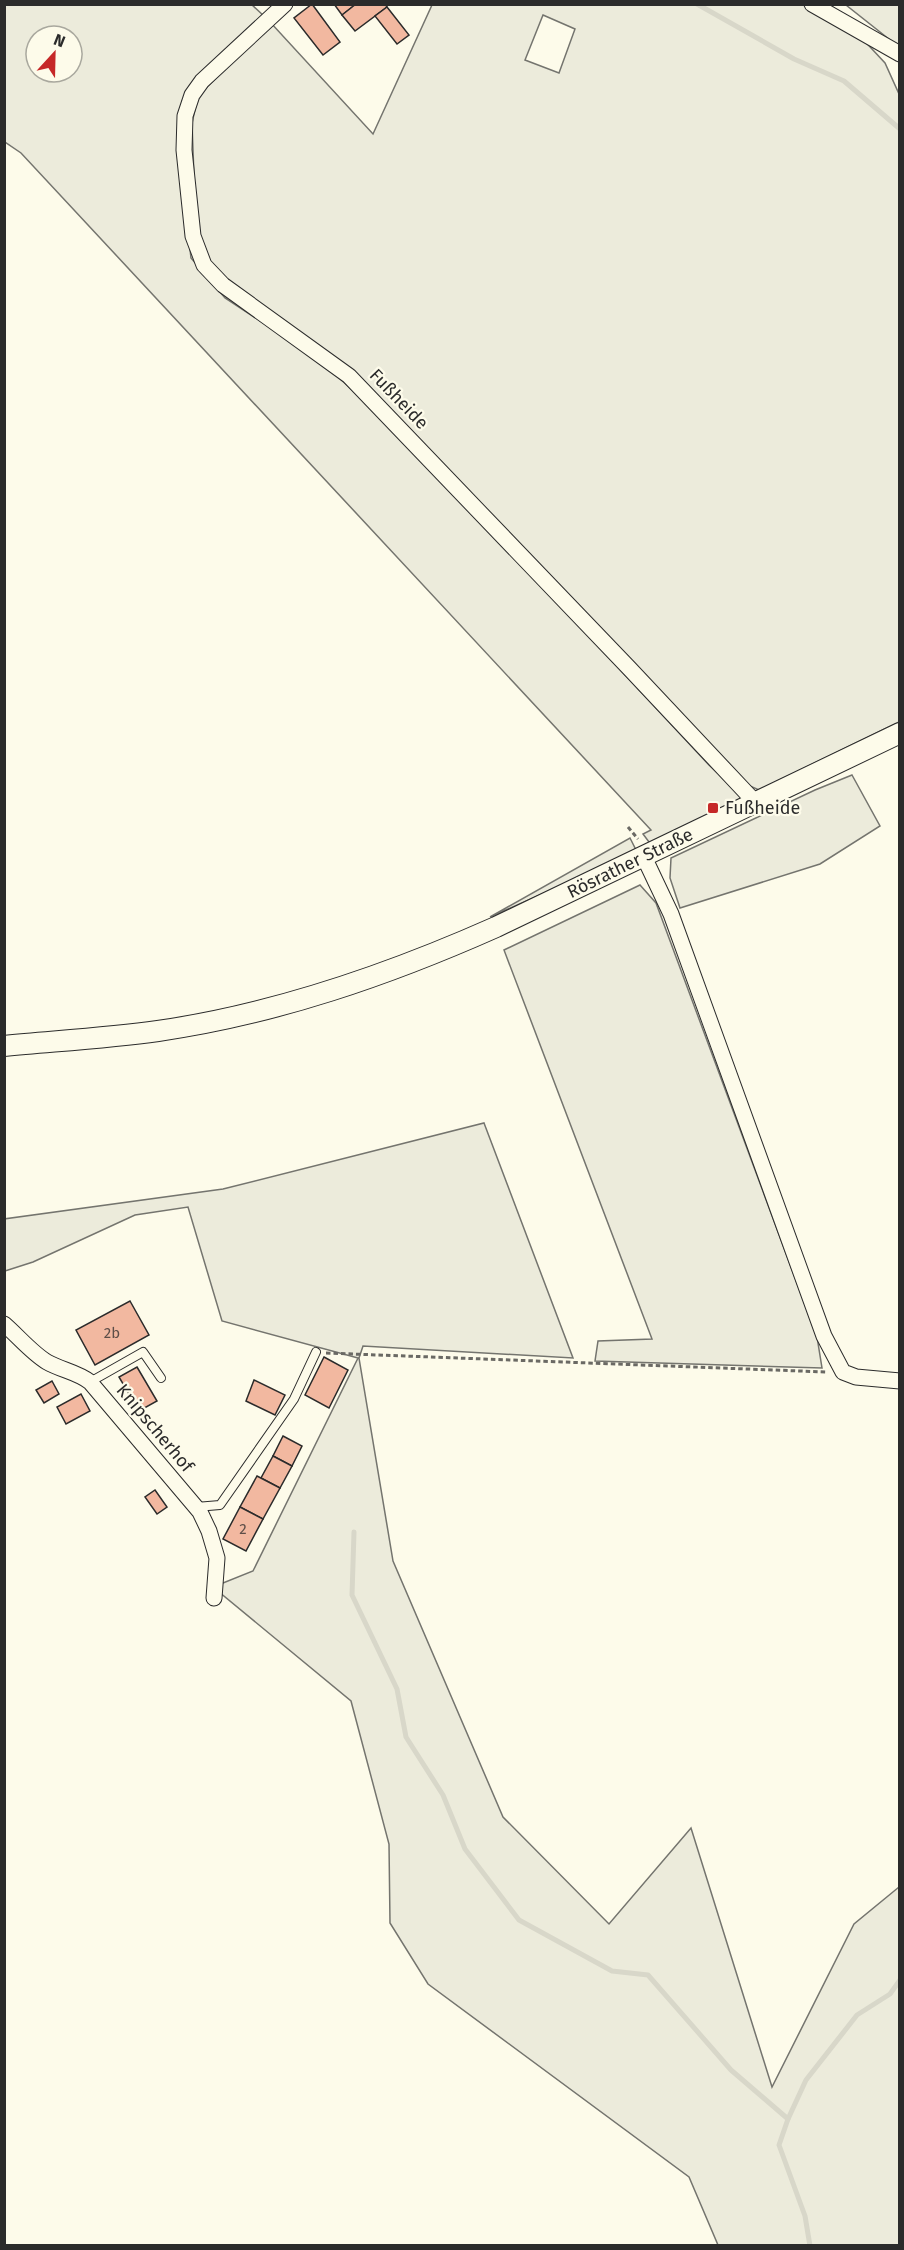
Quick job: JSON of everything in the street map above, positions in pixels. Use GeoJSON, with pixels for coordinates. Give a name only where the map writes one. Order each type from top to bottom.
{"type":"FeatureCollection","features":[{"type":"Feature","properties":{"kind":"street","name":"Fußheide"},"geometry":{"type":"LineString","coordinates":[[285,4],[202,81],[192,95],[185,116],[184,150],[193,236],[204,265],[223,285],[349,376],[756,803]]}},
{"type":"Feature","properties":{"kind":"street"},"geometry":{"type":"LineString","coordinates":[[813,4],[900,54]]}},
{"type":"Feature","properties":{"kind":"street","name":"Rösrather Straße"},"geometry":{"type":"LineString","coordinates":[[4,1046],[159,1031],[292,1002],[358,982],[443,950],[555,899],[900,733]]}},
{"type":"Feature","properties":{"kind":"street"},"geometry":{"type":"LineString","coordinates":[[644,857],[674,924],[824,1336],[843,1372],[856,1377],[900,1381]]}},
{"type":"Feature","properties":{"kind":"street","name":"Knipscherhof"},"geometry":{"type":"LineString","coordinates":[[4,1324],[45,1360],[61,1369],[81,1375],[90,1382],[196,1507],[209,1532],[217,1558],[214,1598]]}},
{"type":"Feature","properties":{"kind":"lane"},"geometry":{"type":"LineString","coordinates":[[90,1382],[143,1352],[161,1378]]}},
{"type":"Feature","properties":{"kind":"lane"},"geometry":{"type":"LineString","coordinates":[[196,1507],[220,1505],[294,1399],[316,1352]]}},
{"type":"Feature","properties":{"kind":"path"},"geometry":{"type":"LineString","coordinates":[[316,1352],[843,1372]]}},
{"type":"Feature","properties":{"kind":"shaded area"},"geometry":{"type":"Polygon","coordinates":[[[251,4],[265,17],[200,75],[182,101],[178,142],[191,258],[225,298],[320,360],[411,445],[709,765],[745,799],[652,846],[643,834],[651,830],[21,153],[5,142],[4,5],[251,4]]]}},
{"type":"Feature","properties":{"kind":"shaded area"},"geometry":{"type":"Polygon","coordinates":[[[432,5],[831,5],[885,63],[899,94],[899,722],[759,790],[743,783],[352,372],[214,272],[196,231],[192,123],[198,96],[271,23],[373,134],[432,5]],[[543,15],[525,60],[559,73],[575,29],[543,15]]]}},
{"type":"Feature","properties":{"kind":"shaded area"},"geometry":{"type":"Polygon","coordinates":[[[846,5],[899,5],[899,47],[846,5]]]}},
{"type":"Feature","properties":{"kind":"shaded area"},"geometry":{"type":"Polygon","coordinates":[[[852,775],[880,826],[820,864],[680,908],[670,878],[671,858],[852,775]]]}},
{"type":"Feature","properties":{"kind":"shaded area"},"geometry":{"type":"Polygon","coordinates":[[[630,838],[637,852],[490,917],[630,838]]]}},
{"type":"Feature","properties":{"kind":"shaded area"},"geometry":{"type":"Polygon","coordinates":[[[640,885],[656,903],[817,1337],[822,1368],[595,1361],[598,1341],[652,1339],[504,950],[640,885]]]}},
{"type":"Feature","properties":{"kind":"shaded area"},"geometry":{"type":"Polygon","coordinates":[[[484,1123],[573,1358],[363,1346],[359,1358],[393,1561],[503,1817],[609,1924],[691,1828],[772,2087],[854,1924],[899,1887],[899,2245],[718,2245],[689,2177],[428,1984],[390,1923],[389,1844],[351,1701],[213,1587],[253,1571],[358,1358],[222,1321],[188,1207],[135,1215],[33,1262],[5,1271],[4,1219],[223,1189],[484,1123]]]}},
{"type":"Feature","properties":{"kind":"building"},"geometry":{"type":"Polygon","coordinates":[[[312,4],[340,42],[323,55],[294,18],[312,4]]]}},
{"type":"Feature","properties":{"kind":"building"},"geometry":{"type":"Polygon","coordinates":[[[334,4],[356,4],[342,15],[334,4]]]}},
{"type":"Feature","properties":{"kind":"building"},"geometry":{"type":"Polygon","coordinates":[[[356,4],[385,4],[387,7],[355,31],[342,15],[356,4]]]}},
{"type":"Feature","properties":{"kind":"building"},"geometry":{"type":"Polygon","coordinates":[[[387,7],[409,35],[397,44],[375,16],[387,7]]]}},
{"type":"Feature","properties":{"kind":"building"},"geometry":{"type":"Polygon","coordinates":[[[130,1301],[149,1335],[95,1365],[76,1330],[130,1301]]]}},
{"type":"Feature","properties":{"kind":"building"},"geometry":{"type":"Polygon","coordinates":[[[324,1357],[348,1370],[329,1408],[305,1395],[324,1357]]]}},
{"type":"Feature","properties":{"kind":"building"},"geometry":{"type":"Polygon","coordinates":[[[137,1367],[157,1401],[139,1411],[119,1377],[137,1367]]]}},
{"type":"Feature","properties":{"kind":"building"},"geometry":{"type":"Polygon","coordinates":[[[254,1380],[285,1395],[275,1415],[246,1401],[254,1380]]]}},
{"type":"Feature","properties":{"kind":"building"},"geometry":{"type":"Polygon","coordinates":[[[52,1381],[59,1394],[44,1403],[36,1390],[52,1381]]]}},
{"type":"Feature","properties":{"kind":"building"},"geometry":{"type":"Polygon","coordinates":[[[81,1394],[90,1411],[66,1424],[57,1407],[81,1394]]]}},
{"type":"Feature","properties":{"kind":"building"},"geometry":{"type":"Polygon","coordinates":[[[283,1436],[302,1446],[292,1466],[273,1456],[283,1436]]]}},
{"type":"Feature","properties":{"kind":"building"},"geometry":{"type":"Polygon","coordinates":[[[273,1456],[292,1466],[280,1488],[261,1478],[273,1456]]]}},
{"type":"Feature","properties":{"kind":"building"},"geometry":{"type":"Polygon","coordinates":[[[257,1476],[280,1488],[263,1519],[240,1507],[257,1476]]]}},
{"type":"Feature","properties":{"kind":"building"},"geometry":{"type":"Polygon","coordinates":[[[155,1490],[167,1507],[157,1514],[145,1497],[155,1490]]]}},
{"type":"Feature","properties":{"kind":"building"},"geometry":{"type":"Polygon","coordinates":[[[240,1507],[263,1519],[246,1551],[223,1539],[240,1507]]]}},
{"type":"Feature","properties":{"kind":"waterway"},"geometry":{"type":"LineString","coordinates":[[697,4],[794,59],[844,81],[900,129]]}},
{"type":"Feature","properties":{"kind":"waterway"},"geometry":{"type":"LineString","coordinates":[[354,1532],[352,1595],[397,1689],[406,1737],[443,1795],[465,1849],[519,1920],[612,1971],[648,1975],[731,2070],[788,2119],[779,2145],[805,2216],[810,2246]]}},
{"type":"Feature","properties":{"kind":"waterway"},"geometry":{"type":"LineString","coordinates":[[788,2119],[806,2080],[857,2015],[890,1994],[900,1980]]}},
{"type":"Feature","properties":{"kind":"place","name":"Fußheide"},"geometry":{"type":"Point","coordinates":[713,808]}}]}
